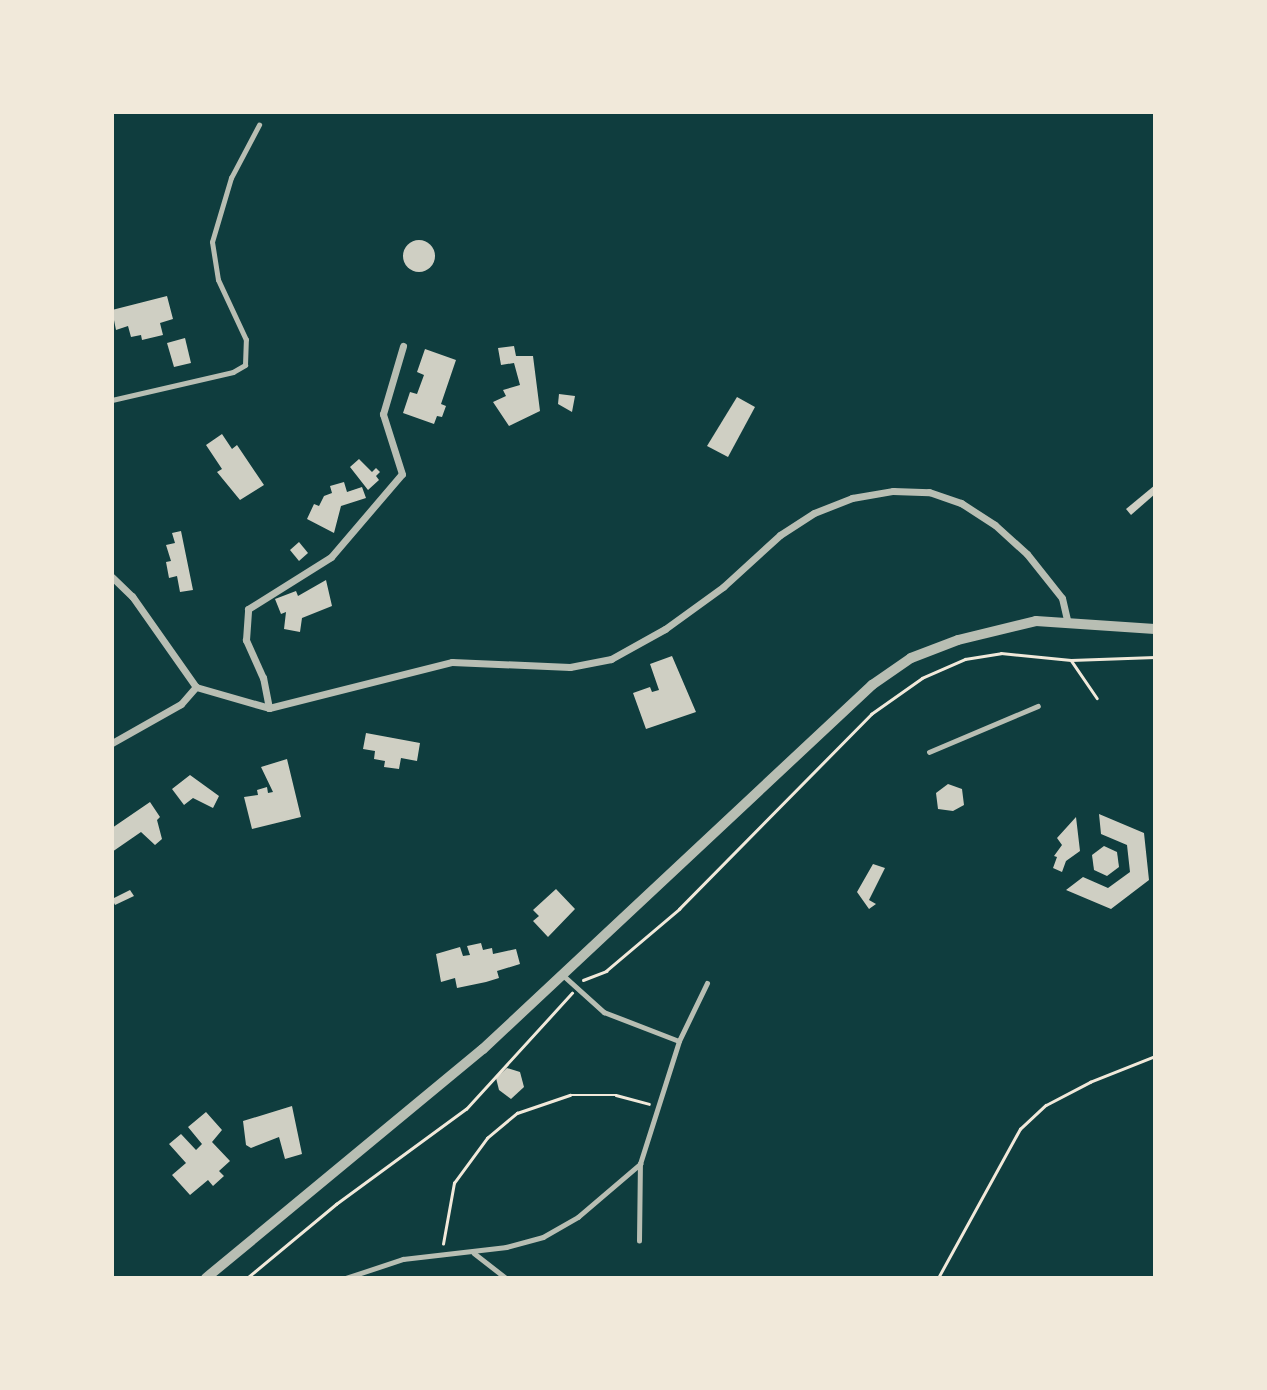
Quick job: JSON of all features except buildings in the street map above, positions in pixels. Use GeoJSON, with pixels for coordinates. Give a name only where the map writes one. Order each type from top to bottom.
{"type":"FeatureCollection","features":[{"type":"Feature","properties":{"kind":"street"},"geometry":{"type":"LineString","coordinates":[[269,708],[263,678],[246,640],[248,609],[331,557],[402,474],[383,414],[403,346]]}},
{"type":"Feature","properties":{"kind":"street"},"geometry":{"type":"LineString","coordinates":[[112,577],[132,596],[197,687],[269,708],[452,662],[570,667],[611,659],[665,629],[723,587],[780,534],[814,513],[852,498],[893,491],[929,492],[961,503],[995,525],[1027,554],[1062,598],[1068,620]]}},
{"type":"Feature","properties":{"kind":"street"},"geometry":{"type":"LineString","coordinates":[[206,1278],[389,1131],[563,975],[891,671],[911,658],[958,639],[1036,621],[1068,620],[1155,629]]}},
{"type":"Feature","properties":{"kind":"street"},"geometry":{"type":"LineString","coordinates":[[112,743],[181,704],[197,687]]}},
{"type":"Feature","properties":{"kind":"lane"},"geometry":{"type":"LineString","coordinates":[[112,400],[233,372],[245,365],[246,340],[218,281],[212,242],[231,178],[260,125]]}},
{"type":"Feature","properties":{"kind":"lane"},"geometry":{"type":"LineString","coordinates":[[929,752],[1038,706]]}},
{"type":"Feature","properties":{"kind":"lane"},"geometry":{"type":"LineString","coordinates":[[563,975],[604,1012],[679,1041]]}},
{"type":"Feature","properties":{"kind":"lane"},"geometry":{"type":"LineString","coordinates":[[639,1241],[640,1164],[679,1041],[707,983]]}},
{"type":"Feature","properties":{"kind":"lane"},"geometry":{"type":"LineString","coordinates":[[346,1278],[373,1265],[473,1252],[544,1237],[578,1217],[640,1164]]}},
{"type":"Feature","properties":{"kind":"lane"},"geometry":{"type":"LineString","coordinates":[[473,1252],[506,1278]]}},
{"type":"Feature","properties":{"kind":"path"},"geometry":{"type":"LineString","coordinates":[[247,1278],[336,1204],[466,1109],[585,979],[606,971],[670,917],[871,714],[901,690],[941,668],[986,655],[1071,660],[1155,657]]}},
{"type":"Feature","properties":{"kind":"path"},"geometry":{"type":"LineString","coordinates":[[1071,660],[1097,698]]}},
{"type":"Feature","properties":{"kind":"path"},"geometry":{"type":"LineString","coordinates":[[938,1278],[1020,1129],[1046,1105],[1090,1082],[1155,1056]]}},
{"type":"Feature","properties":{"kind":"path"},"geometry":{"type":"LineString","coordinates":[[442,1254],[454,1183],[487,1138],[517,1113],[548,1100],[580,1094],[616,1095],[659,1106]]}}]}
